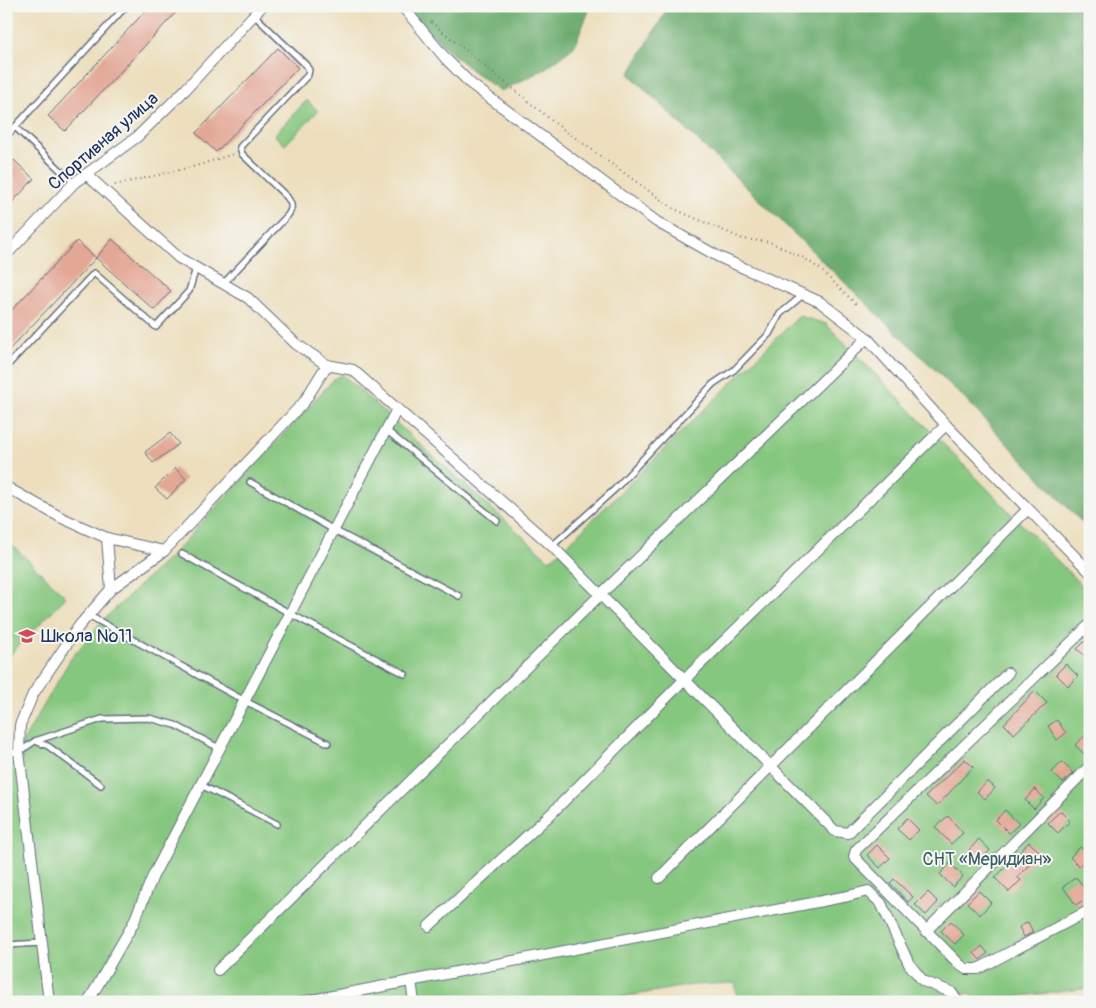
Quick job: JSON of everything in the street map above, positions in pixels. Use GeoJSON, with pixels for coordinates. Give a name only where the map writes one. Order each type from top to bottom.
{"type":"FeatureCollection","features":[{"type":"Feature","properties":{"kind":"street","name":"Спортивная улица"},"geometry":{"type":"LineString","coordinates":[[6,255],[74,183],[137,137],[185,90],[262,6]]}},
{"type":"Feature","properties":{"kind":"street"},"geometry":{"type":"LineString","coordinates":[[402,6],[446,59],[472,84],[656,222],[719,257],[820,302],[867,338],[946,424],[1090,572]]}},
{"type":"Feature","properties":{"kind":"street"},"geometry":{"type":"LineString","coordinates":[[86,174],[180,258],[248,298],[296,344],[327,365],[353,370],[552,546],[835,831],[848,833],[1008,673]]}},
{"type":"Feature","properties":{"kind":"street"},"geometry":{"type":"LineString","coordinates":[[218,970],[600,595],[867,338]]}},
{"type":"Feature","properties":{"kind":"street"},"geometry":{"type":"LineString","coordinates":[[49,1002],[19,752],[20,725],[33,694],[78,626],[111,589],[164,551],[304,402],[327,365]]}},
{"type":"Feature","properties":{"kind":"street"},"geometry":{"type":"LineString","coordinates":[[88,1002],[134,924],[154,876],[397,409]]}},
{"type":"Feature","properties":{"kind":"street"},"geometry":{"type":"LineString","coordinates":[[429,926],[552,813],[684,680],[946,424]]}},
{"type":"Feature","properties":{"kind":"street"},"geometry":{"type":"LineString","coordinates":[[6,487],[62,518],[107,538],[164,551]]}},
{"type":"Feature","properties":{"kind":"street"},"geometry":{"type":"LineString","coordinates":[[659,878],[1028,509]]}},
{"type":"Feature","properties":{"kind":"street"},"geometry":{"type":"LineString","coordinates":[[107,538],[111,589]]}},
{"type":"Feature","properties":{"kind":"street"},"geometry":{"type":"LineString","coordinates":[[1090,624],[856,850],[854,857],[960,965],[966,968],[978,969],[1090,910]]}},
{"type":"Feature","properties":{"kind":"street"},"geometry":{"type":"LineString","coordinates":[[926,931],[1090,766]]}},
{"type":"Feature","properties":{"kind":"street"},"geometry":{"type":"LineString","coordinates":[[302,1002],[868,891],[880,903],[909,964],[923,981],[951,992],[958,1002]]}},
{"type":"Feature","properties":{"kind":"street"},"geometry":{"type":"LineString","coordinates":[[411,981],[414,1002]]}},
{"type":"Feature","properties":{"kind":"lane"},"geometry":{"type":"LineString","coordinates":[[6,137],[126,6]]}},
{"type":"Feature","properties":{"kind":"lane"},"geometry":{"type":"LineString","coordinates":[[224,284],[292,210],[292,203],[287,197],[240,152],[242,144],[308,75],[309,70],[254,15]]}},
{"type":"Feature","properties":{"kind":"lane"},"geometry":{"type":"LineString","coordinates":[[15,127],[74,183]]}},
{"type":"Feature","properties":{"kind":"lane"},"geometry":{"type":"LineString","coordinates":[[6,367],[94,273],[156,327],[189,291],[196,268]]}},
{"type":"Feature","properties":{"kind":"lane"},"geometry":{"type":"LineString","coordinates":[[552,546],[615,489],[713,384],[734,370],[769,334],[780,314],[804,295]]}},
{"type":"Feature","properties":{"kind":"lane"},"geometry":{"type":"LineString","coordinates":[[386,430],[497,521]]}},
{"type":"Feature","properties":{"kind":"lane"},"geometry":{"type":"LineString","coordinates":[[250,482],[334,530],[459,596]]}},
{"type":"Feature","properties":{"kind":"lane"},"geometry":{"type":"LineString","coordinates":[[182,554],[405,674]]}},
{"type":"Feature","properties":{"kind":"lane"},"geometry":{"type":"LineString","coordinates":[[88,615],[245,701],[328,743]]}},
{"type":"Feature","properties":{"kind":"lane"},"geometry":{"type":"LineString","coordinates":[[6,753],[19,752],[35,741],[102,720],[149,718],[175,724],[220,748]]}},
{"type":"Feature","properties":{"kind":"lane"},"geometry":{"type":"LineString","coordinates":[[35,741],[48,746],[100,785]]}},
{"type":"Feature","properties":{"kind":"lane"},"geometry":{"type":"LineString","coordinates":[[201,785],[277,824]]}},
{"type":"Feature","properties":{"kind":"lane"},"geometry":{"type":"LineString","coordinates":[[6,945],[42,943]]}},
{"type":"Feature","properties":{"kind":"path"},"geometry":{"type":"LineString","coordinates":[[427,18],[556,124],[674,209],[743,238],[770,242],[804,258],[820,269],[857,304]]}},
{"type":"Feature","properties":{"kind":"path"},"geometry":{"type":"LineString","coordinates":[[101,188],[196,166],[240,152]]}},
{"type":"Feature","properties":{"kind":"green space"},"geometry":{"type":"Polygon","coordinates":[[[403,6],[591,6],[574,47],[543,70],[501,91],[449,51],[403,6]]]}},
{"type":"Feature","properties":{"kind":"green space"},"geometry":{"type":"Polygon","coordinates":[[[669,6],[1090,6],[1090,531],[961,395],[629,74],[669,6]]]}},
{"type":"Feature","properties":{"kind":"green space"},"geometry":{"type":"Polygon","coordinates":[[[307,100],[318,111],[285,145],[274,135],[307,100]]]}},
{"type":"Feature","properties":{"kind":"green space","name":"СНТ «Меридиан»"},"geometry":{"type":"Polygon","coordinates":[[[799,316],[826,324],[1090,594],[1090,988],[978,1001],[970,993],[856,1002],[738,1002],[735,983],[692,985],[593,1002],[6,1002],[6,771],[70,660],[100,623],[175,552],[335,378],[343,375],[549,560],[563,549],[799,316]]]}},
{"type":"Feature","properties":{"kind":"green space"},"geometry":{"type":"Polygon","coordinates":[[[6,539],[66,597],[6,659],[6,539]]]}},
{"type":"Feature","properties":{"kind":"building"},"geometry":{"type":"Polygon","coordinates":[[[150,6],[182,6],[65,131],[48,116],[150,6]]]}},
{"type":"Feature","properties":{"kind":"building"},"geometry":{"type":"Polygon","coordinates":[[[278,48],[298,68],[216,152],[196,133],[278,48]]]}},
{"type":"Feature","properties":{"kind":"building"},"geometry":{"type":"Polygon","coordinates":[[[14,160],[34,179],[6,209],[6,168],[14,160]]]}},
{"type":"Feature","properties":{"kind":"building"},"geometry":{"type":"Polygon","coordinates":[[[112,239],[171,291],[154,310],[96,258],[112,239]]]}},
{"type":"Feature","properties":{"kind":"building"},"geometry":{"type":"Polygon","coordinates":[[[77,241],[96,258],[6,353],[6,316],[77,241]]]}},
{"type":"Feature","properties":{"kind":"building"},"geometry":{"type":"Polygon","coordinates":[[[170,433],[179,444],[153,463],[145,452],[170,433]]]}},
{"type":"Feature","properties":{"kind":"building"},"geometry":{"type":"Polygon","coordinates":[[[175,468],[186,479],[167,499],[155,488],[175,468]]]}},
{"type":"Feature","properties":{"kind":"building"},"geometry":{"type":"Polygon","coordinates":[[[1090,636],[1090,650],[1084,655],[1077,649],[1090,636]]]}},
{"type":"Feature","properties":{"kind":"building"},"geometry":{"type":"Polygon","coordinates":[[[1066,664],[1078,676],[1068,686],[1056,674],[1066,664]]]}},
{"type":"Feature","properties":{"kind":"building"},"geometry":{"type":"Polygon","coordinates":[[[1035,691],[1047,703],[1014,734],[1004,724],[1035,691]]]}},
{"type":"Feature","properties":{"kind":"building"},"geometry":{"type":"Polygon","coordinates":[[[1057,720],[1066,733],[1057,740],[1048,726],[1057,720]]]}},
{"type":"Feature","properties":{"kind":"building"},"geometry":{"type":"Polygon","coordinates":[[[1090,731],[1090,748],[1084,754],[1075,745],[1090,731]]]}},
{"type":"Feature","properties":{"kind":"building"},"geometry":{"type":"Polygon","coordinates":[[[965,759],[973,767],[937,806],[926,796],[965,759]]]}},
{"type":"Feature","properties":{"kind":"building"},"geometry":{"type":"Polygon","coordinates":[[[1062,762],[1073,773],[1063,783],[1052,772],[1062,762]]]}},
{"type":"Feature","properties":{"kind":"building"},"geometry":{"type":"Polygon","coordinates":[[[988,781],[995,788],[985,799],[977,792],[988,781]]]}},
{"type":"Feature","properties":{"kind":"building"},"geometry":{"type":"Polygon","coordinates":[[[1035,789],[1044,798],[1034,809],[1025,800],[1035,789]]]}},
{"type":"Feature","properties":{"kind":"building"},"geometry":{"type":"Polygon","coordinates":[[[1005,810],[1019,824],[1009,833],[996,820],[1005,810]]]}},
{"type":"Feature","properties":{"kind":"building"},"geometry":{"type":"Polygon","coordinates":[[[1060,811],[1070,821],[1058,833],[1048,823],[1060,811]]]}},
{"type":"Feature","properties":{"kind":"building"},"geometry":{"type":"Polygon","coordinates":[[[948,816],[963,833],[951,844],[935,827],[948,816]]]}},
{"type":"Feature","properties":{"kind":"building"},"geometry":{"type":"Polygon","coordinates":[[[907,818],[919,830],[909,840],[897,829],[907,818]]]}},
{"type":"Feature","properties":{"kind":"building"},"geometry":{"type":"Polygon","coordinates":[[[979,839],[990,850],[980,861],[969,850],[979,839]]]}},
{"type":"Feature","properties":{"kind":"building"},"geometry":{"type":"Polygon","coordinates":[[[1029,842],[1041,853],[1017,877],[1021,880],[1009,892],[995,878],[1029,842]]]}},
{"type":"Feature","properties":{"kind":"building"},"geometry":{"type":"Polygon","coordinates":[[[877,845],[890,858],[880,868],[867,855],[877,845]]]}},
{"type":"Feature","properties":{"kind":"building"},"geometry":{"type":"Polygon","coordinates":[[[1080,847],[1089,855],[1079,866],[1070,857],[1080,847]]]}},
{"type":"Feature","properties":{"kind":"building"},"geometry":{"type":"Polygon","coordinates":[[[950,863],[963,876],[953,887],[940,874],[950,863]]]}},
{"type":"Feature","properties":{"kind":"building"},"geometry":{"type":"Polygon","coordinates":[[[1076,877],[1090,895],[1076,905],[1063,887],[1076,877]]]}},
{"type":"Feature","properties":{"kind":"building"},"geometry":{"type":"Polygon","coordinates":[[[894,879],[913,897],[908,902],[890,883],[894,879]]]}},
{"type":"Feature","properties":{"kind":"building"},"geometry":{"type":"Polygon","coordinates":[[[979,891],[991,903],[980,915],[967,903],[979,891]]]}},
{"type":"Feature","properties":{"kind":"building"},"geometry":{"type":"Polygon","coordinates":[[[928,892],[938,902],[926,915],[915,905],[928,892]]]}},
{"type":"Feature","properties":{"kind":"building"},"geometry":{"type":"Polygon","coordinates":[[[951,921],[964,935],[955,944],[941,931],[951,921]]]}},
{"type":"Feature","properties":{"kind":"building"},"geometry":{"type":"Polygon","coordinates":[[[1028,922],[1033,932],[1024,937],[1019,927],[1028,922]]]}},
{"type":"Feature","properties":{"kind":"building"},"geometry":{"type":"Polygon","coordinates":[[[982,946],[988,953],[980,960],[974,953],[982,946]]]}},
{"type":"Feature","properties":{"kind":"place","name":"Школа №11"},"geometry":{"type":"Point","coordinates":[27,636]}}]}
